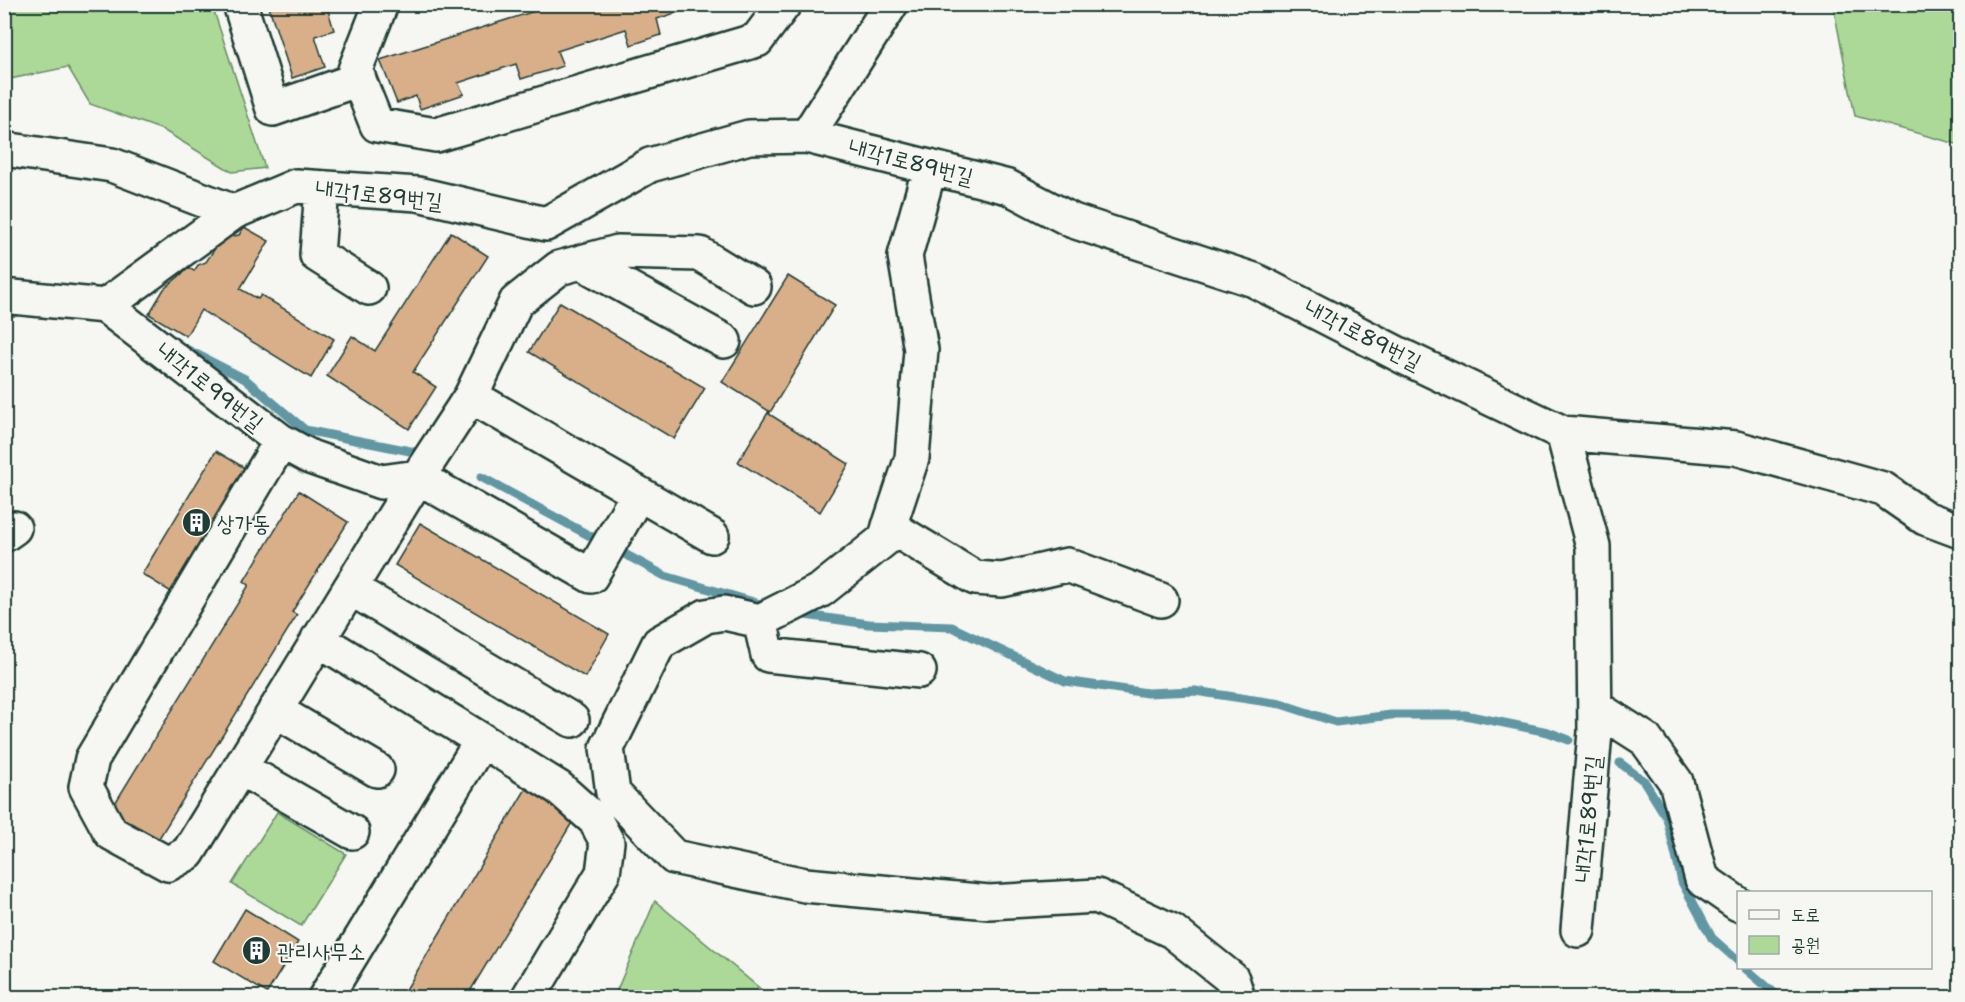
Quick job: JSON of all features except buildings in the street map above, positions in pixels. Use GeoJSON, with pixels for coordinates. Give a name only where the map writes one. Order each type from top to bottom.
{"type":"FeatureCollection","features":[{"type":"Feature","properties":{"kind":"street"},"geometry":{"type":"LineString","coordinates":[[240,4],[273,109],[358,80]]}},
{"type":"Feature","properties":{"kind":"street"},"geometry":{"type":"LineString","coordinates":[[381,4],[355,70],[358,80],[377,125],[436,135],[757,40],[784,4]]}},
{"type":"Feature","properties":{"kind":"street"},"geometry":{"type":"LineString","coordinates":[[807,136],[891,4]]}},
{"type":"Feature","properties":{"kind":"street","name":"내각1로89번길"},"geometry":{"type":"LineString","coordinates":[[105,306],[234,212],[296,186],[418,194],[546,224],[650,165],[749,137],[807,136],[1008,187],[1073,221],[1254,280],[1404,357],[1563,433],[1736,448],[1883,489],[1957,537]]}},
{"type":"Feature","properties":{"kind":"street"},"geometry":{"type":"LineString","coordinates":[[4,149],[112,165],[234,212]]}},
{"type":"Feature","properties":{"kind":"street"},"geometry":{"type":"LineString","coordinates":[[930,167],[906,256],[921,351],[912,458],[885,539],[821,590],[760,621],[724,613],[706,616],[659,643],[607,748],[613,793],[674,856],[805,885],[989,902],[1096,896],[1172,931],[1232,980],[1238,998]]}},
{"type":"Feature","properties":{"kind":"street"},"geometry":{"type":"LineString","coordinates":[[322,188],[317,255],[369,288]]}},
{"type":"Feature","properties":{"kind":"street"},"geometry":{"type":"LineString","coordinates":[[281,441],[92,759],[86,787],[111,833],[168,864],[188,852],[418,477],[471,396],[516,302],[560,268],[618,252],[700,254],[754,287]]}},
{"type":"Feature","properties":{"kind":"street"},"geometry":{"type":"LineString","coordinates":[[581,262],[724,341]]}},
{"type":"Feature","properties":{"kind":"street"},"geometry":{"type":"LineString","coordinates":[[4,299],[13,297],[105,306]]}},
{"type":"Feature","properties":{"kind":"street","name":"내각1로99번길"},"geometry":{"type":"LineString","coordinates":[[105,306],[281,441],[310,457],[381,482],[418,477]]}},
{"type":"Feature","properties":{"kind":"street"},"geometry":{"type":"LineString","coordinates":[[471,396],[712,536]]}},
{"type":"Feature","properties":{"kind":"street","name":"내각1로89번길"},"geometry":{"type":"LineString","coordinates":[[1563,433],[1593,546],[1595,707],[1578,930]]}},
{"type":"Feature","properties":{"kind":"street"},"geometry":{"type":"LineString","coordinates":[[418,477],[591,576],[638,494]]}},
{"type":"Feature","properties":{"kind":"street"},"geometry":{"type":"LineString","coordinates":[[889,526],[975,578],[1002,580],[1066,565],[1161,600]]}},
{"type":"Feature","properties":{"kind":"street"},"geometry":{"type":"LineString","coordinates":[[350,588],[572,720]]}},
{"type":"Feature","properties":{"kind":"street"},"geometry":{"type":"LineString","coordinates":[[760,621],[768,655],[919,671]]}},
{"type":"Feature","properties":{"kind":"street"},"geometry":{"type":"LineString","coordinates":[[318,639],[559,788],[594,820],[607,842],[603,873],[528,998]]}},
{"type":"Feature","properties":{"kind":"street"},"geometry":{"type":"LineString","coordinates":[[1595,707],[1645,739],[1676,782],[1702,879],[1737,903]]}},
{"type":"Feature","properties":{"kind":"street"},"geometry":{"type":"LineString","coordinates":[[275,710],[377,770]]}},
{"type":"Feature","properties":{"kind":"street"},"geometry":{"type":"LineString","coordinates":[[326,998],[482,740]]}},
{"type":"Feature","properties":{"kind":"street"},"geometry":{"type":"LineString","coordinates":[[240,768],[352,832]]}},
{"type":"Feature","properties":{"kind":"green space"},"geometry":{"type":"Polygon","coordinates":[[[4,5],[212,5],[265,168],[232,172],[163,130],[90,104],[68,67],[5,80],[4,5]]]}},
{"type":"Feature","properties":{"kind":"green space"},"geometry":{"type":"Polygon","coordinates":[[[1833,5],[1960,5],[1960,145],[1855,116],[1833,5]]]}},
{"type":"Feature","properties":{"kind":"green space"},"geometry":{"type":"Polygon","coordinates":[[[277,812],[346,854],[301,926],[232,884],[277,812]]]}},
{"type":"Feature","properties":{"kind":"green space"},"geometry":{"type":"Polygon","coordinates":[[[655,901],[770,997],[614,997],[655,901]]]}},
{"type":"Feature","properties":{"kind":"waterway"},"geometry":{"type":"LineString","coordinates":[[186,349],[245,379],[305,430],[415,452]]}},
{"type":"Feature","properties":{"kind":"waterway"},"geometry":{"type":"LineString","coordinates":[[481,477],[592,537]]}},
{"type":"Feature","properties":{"kind":"waterway"},"geometry":{"type":"LineString","coordinates":[[621,552],[665,576],[767,606]]}},
{"type":"Feature","properties":{"kind":"waterway"},"geometry":{"type":"LineString","coordinates":[[798,614],[869,624],[952,627],[1065,681],[1147,693],[1195,691],[1281,704],[1336,722],[1391,715],[1465,715],[1548,732],[1569,740]]}},
{"type":"Feature","properties":{"kind":"waterway"},"geometry":{"type":"LineString","coordinates":[[1620,763],[1644,781],[1667,818],[1682,882],[1712,938],[1737,960]]}},
{"type":"Feature","properties":{"kind":"waterway"},"geometry":{"type":"LineString","coordinates":[[1746,969],[1780,998]]}},
{"type":"Feature","properties":{"kind":"waterway"},"geometry":{"type":"LineString","coordinates":[[1956,998],[1960,993]]}},
{"type":"Feature","properties":{"kind":"place","name":"상가동"},"geometry":{"type":"Point","coordinates":[196,523]}},
{"type":"Feature","properties":{"kind":"place","name":"관리사무소"},"geometry":{"type":"Point","coordinates":[256,951]}}]}
